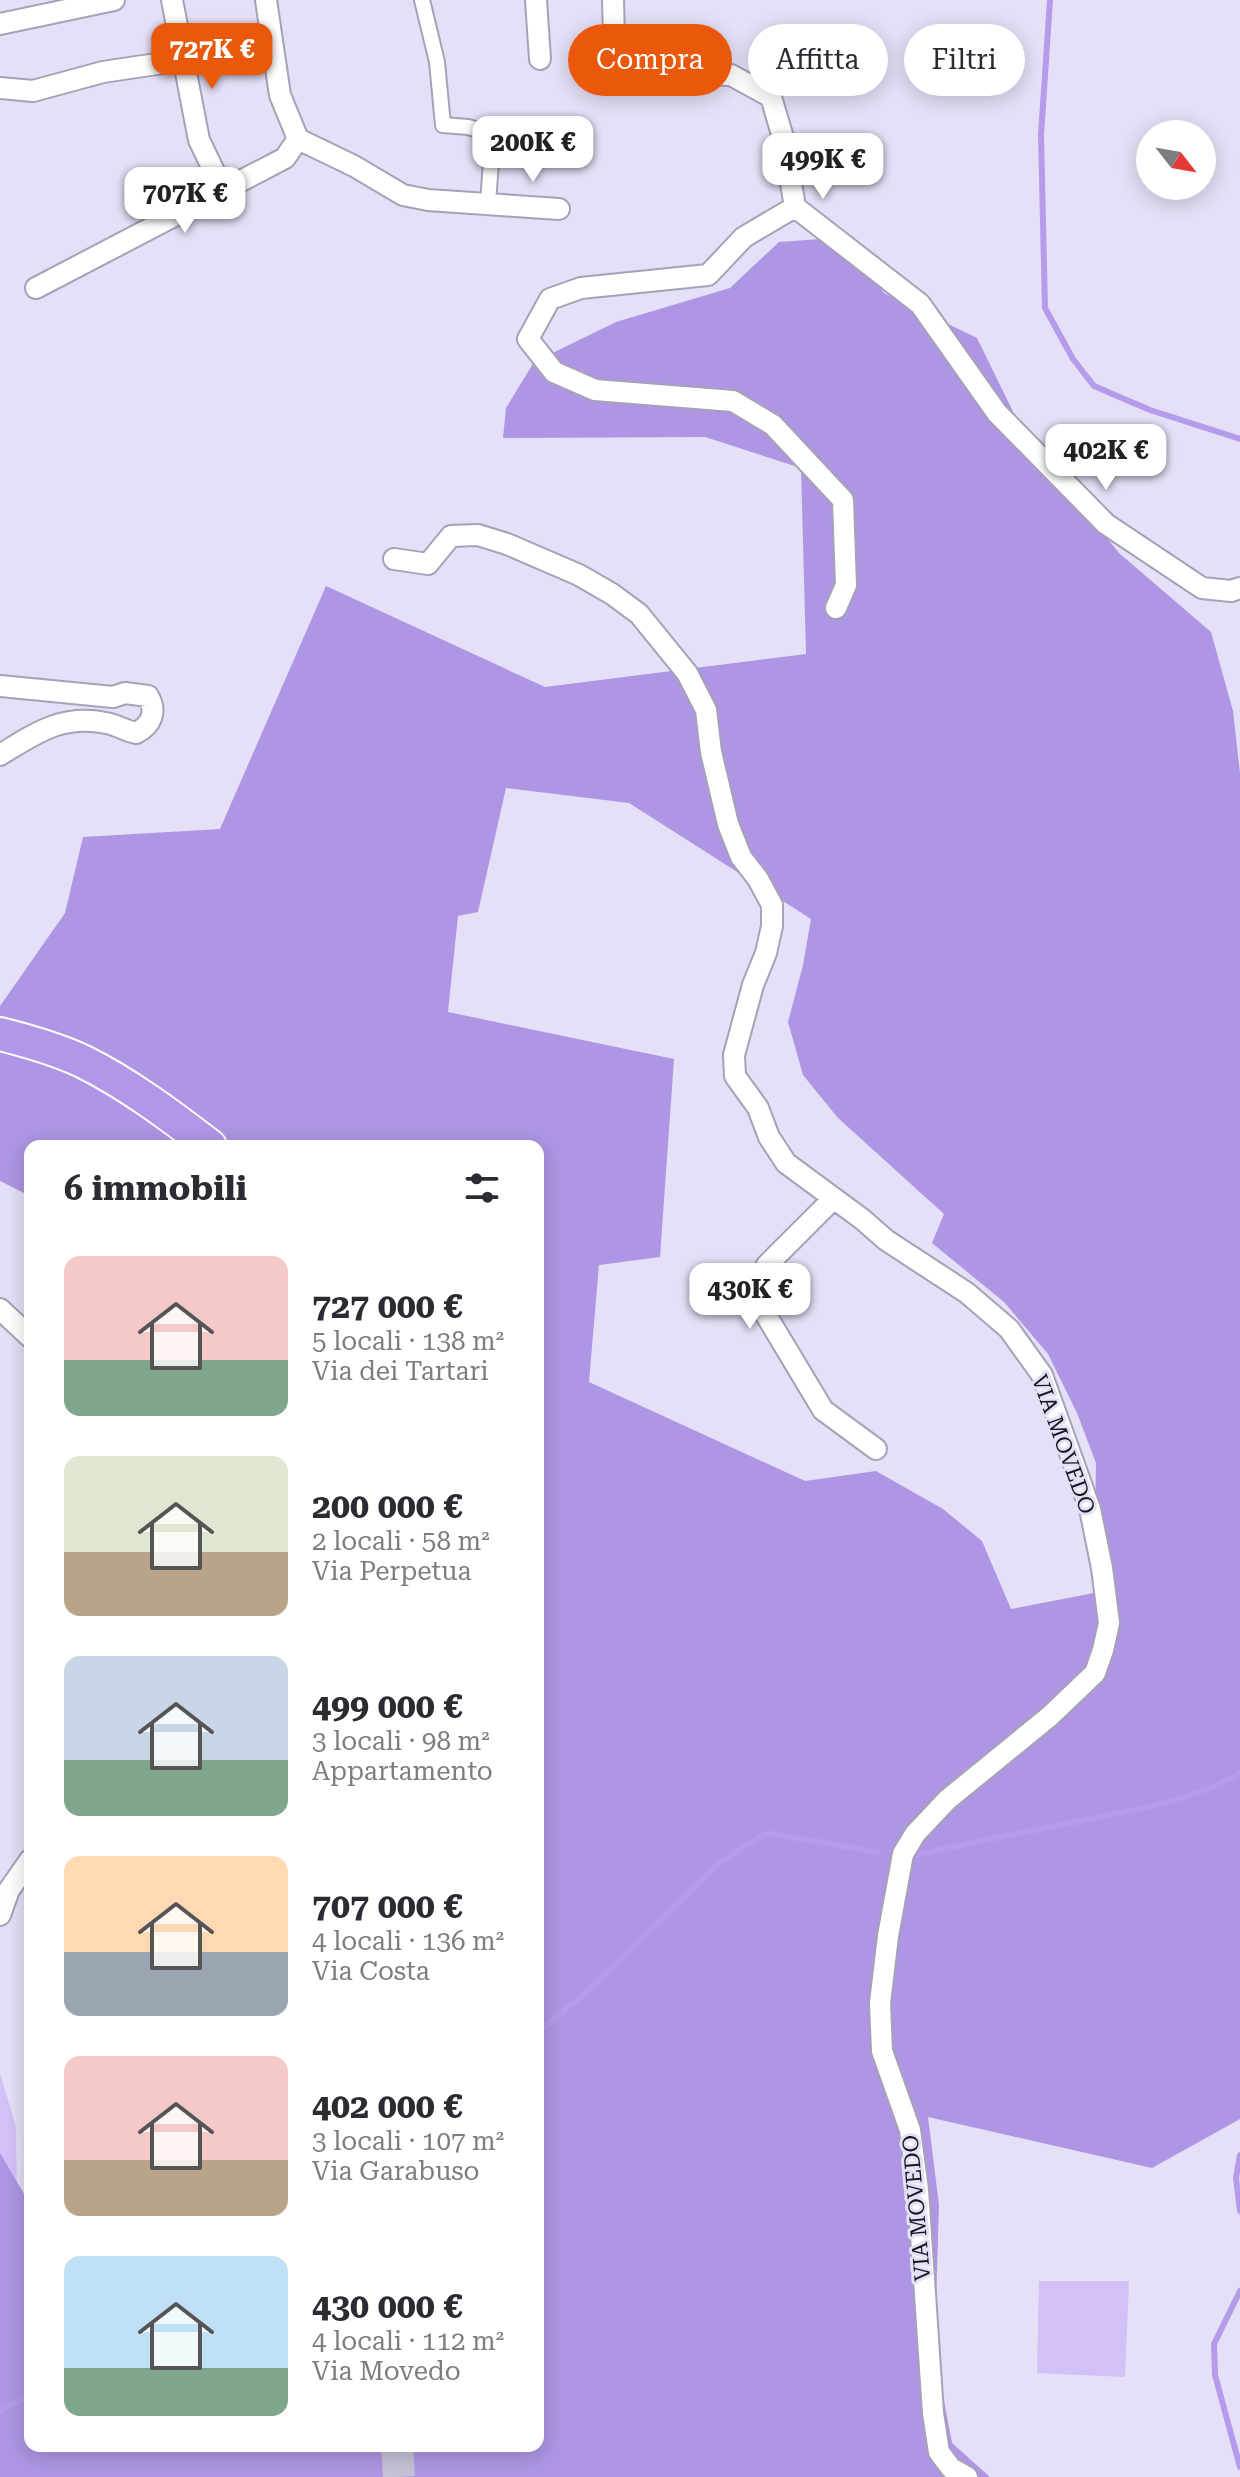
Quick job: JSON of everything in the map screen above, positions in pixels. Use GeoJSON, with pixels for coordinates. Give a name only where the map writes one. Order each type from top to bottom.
{"type":"FeatureCollection","features":[{"type":"Feature","properties":{"kind":"highway"},"geometry":{"type":"LineString","coordinates":[[0,1034],[41,1045],[83,1062],[201,1140]]}},
{"type":"Feature","properties":{"kind":"street"},"geometry":{"type":"LineString","coordinates":[[0,24],[114,0]]}},
{"type":"Feature","properties":{"kind":"street"},"geometry":{"type":"LineString","coordinates":[[172,0],[199,140],[223,190]]}},
{"type":"Feature","properties":{"kind":"street"},"geometry":{"type":"LineString","coordinates":[[266,0],[280,95],[298,139],[354,166],[403,195],[428,200],[559,209]]}},
{"type":"Feature","properties":{"kind":"street"},"geometry":{"type":"LineString","coordinates":[[422,0],[437,62],[443,125],[468,127],[493,134],[488,203]]}},
{"type":"Feature","properties":{"kind":"street"},"geometry":{"type":"LineString","coordinates":[[536,0],[540,59]]}},
{"type":"Feature","properties":{"kind":"street"},"geometry":{"type":"LineString","coordinates":[[613,0],[614,37],[642,73],[731,75],[771,97],[784,141],[795,207],[920,304],[997,413],[1106,524],[1202,588],[1231,591],[1240,588]]}},
{"type":"Feature","properties":{"kind":"street"},"geometry":{"type":"LineString","coordinates":[[0,88],[33,91],[103,72],[183,60]]}},
{"type":"Feature","properties":{"kind":"street"},"geometry":{"type":"LineString","coordinates":[[36,288],[285,158],[298,139]]}},
{"type":"Feature","properties":{"kind":"street"},"geometry":{"type":"LineString","coordinates":[[795,207],[744,237],[708,275],[581,288],[550,299],[528,339],[554,372],[595,390],[733,401],[773,425],[843,500],[846,585],[836,608]]}},
{"type":"Feature","properties":{"kind":"street","name":"VIA MOVEDO"},"geometry":{"type":"LineString","coordinates":[[394,559],[428,564],[451,536],[478,535],[507,544],[579,575],[612,594],[639,614],[687,673],[706,710],[711,752],[728,824],[741,857],[772,905],[772,926],[766,953],[753,985],[734,1055],[735,1076],[758,1108],[769,1137],[786,1163],[886,1240],[967,1293],[1009,1329],[1042,1375],[1090,1509],[1109,1623],[1095,1673],[1050,1716],[947,1800],[915,1834],[903,1854],[896,1879],[880,2003],[882,2051],[910,2130],[914,2160],[923,2251],[924,2315],[939,2452],[951,2468],[967,2477]]}},
{"type":"Feature","properties":{"kind":"street"},"geometry":{"type":"LineString","coordinates":[[0,686],[113,697],[138,693],[148,696],[153,704],[153,717],[144,729],[136,733],[110,723],[76,720],[44,728],[0,755]]}},
{"type":"Feature","properties":{"kind":"street"},"geometry":{"type":"LineString","coordinates":[[833,1199],[767,1265],[759,1295],[763,1310],[823,1410],[876,1449]]}},
{"type":"Feature","properties":{"kind":"street"},"geometry":{"type":"LineString","coordinates":[[0,1309],[24,1331]]}},
{"type":"Feature","properties":{"kind":"street"},"geometry":{"type":"LineString","coordinates":[[0,1915],[9,1890],[24,1869]]}},
{"type":"Feature","properties":{"kind":"shaded area"},"geometry":{"type":"Polygon","coordinates":[[[821,239],[858,255],[884,293],[977,338],[1026,438],[1119,553],[1211,632],[1233,711],[1240,773],[1240,2119],[1152,2168],[928,2117],[939,2205],[936,2304],[942,2390],[952,2443],[990,2477],[0,2477],[0,2153],[24,2194],[24,2452],[544,2452],[544,1140],[24,1140],[24,1193],[0,1181],[0,1006],[65,913],[83,837],[220,829],[326,586],[545,687],[806,654],[801,468],[705,437],[503,438],[506,408],[534,362],[616,322],[730,288],[779,242],[821,239]],[[506,788],[478,912],[458,916],[448,1012],[674,1059],[660,1257],[599,1265],[589,1382],[805,1481],[876,1471],[943,1509],[982,1541],[1011,1609],[1094,1593],[1096,1463],[1077,1413],[1048,1354],[1004,1302],[932,1243],[944,1214],[838,1118],[803,1075],[788,1022],[811,919],[629,803],[506,788]]]}},
{"type":"Feature","properties":{"kind":"shaded area"},"geometry":{"type":"Polygon","coordinates":[[[0,2073],[16,2127],[17,2199],[0,2272],[0,2073]]]}},
{"type":"Feature","properties":{"kind":"shaded area"},"geometry":{"type":"Polygon","coordinates":[[[1039,2281],[1129,2281],[1125,2377],[1037,2373],[1039,2281]]]}},
{"type":"Feature","properties":{"kind":"waterway"},"geometry":{"type":"LineString","coordinates":[[1050,0],[1041,135],[1045,308],[1073,359],[1094,386],[1150,410],[1240,439]]}},
{"type":"Feature","properties":{"kind":"waterway"},"geometry":{"type":"LineString","coordinates":[[918,1855],[1154,1805],[1206,1789],[1240,1773]]}},
{"type":"Feature","properties":{"kind":"waterway"},"geometry":{"type":"LineString","coordinates":[[544,2027],[590,1989],[720,1862],[767,1833],[878,1852]]}},
{"type":"Feature","properties":{"kind":"waterway"},"geometry":{"type":"LineString","coordinates":[[1240,2155],[1236,2178],[1240,2211]]}},
{"type":"Feature","properties":{"kind":"waterway"},"geometry":{"type":"LineString","coordinates":[[1240,2291],[1214,2344],[1215,2375],[1240,2467]]}},
{"type":"Feature","properties":{"kind":"waterway"},"geometry":{"type":"LineString","coordinates":[[0,2411],[24,2398]]}},
{"type":"Feature","properties":{"kind":"tunnel"},"geometry":{"type":"LineString","coordinates":[[397,2452],[399,2477]]}}]}
